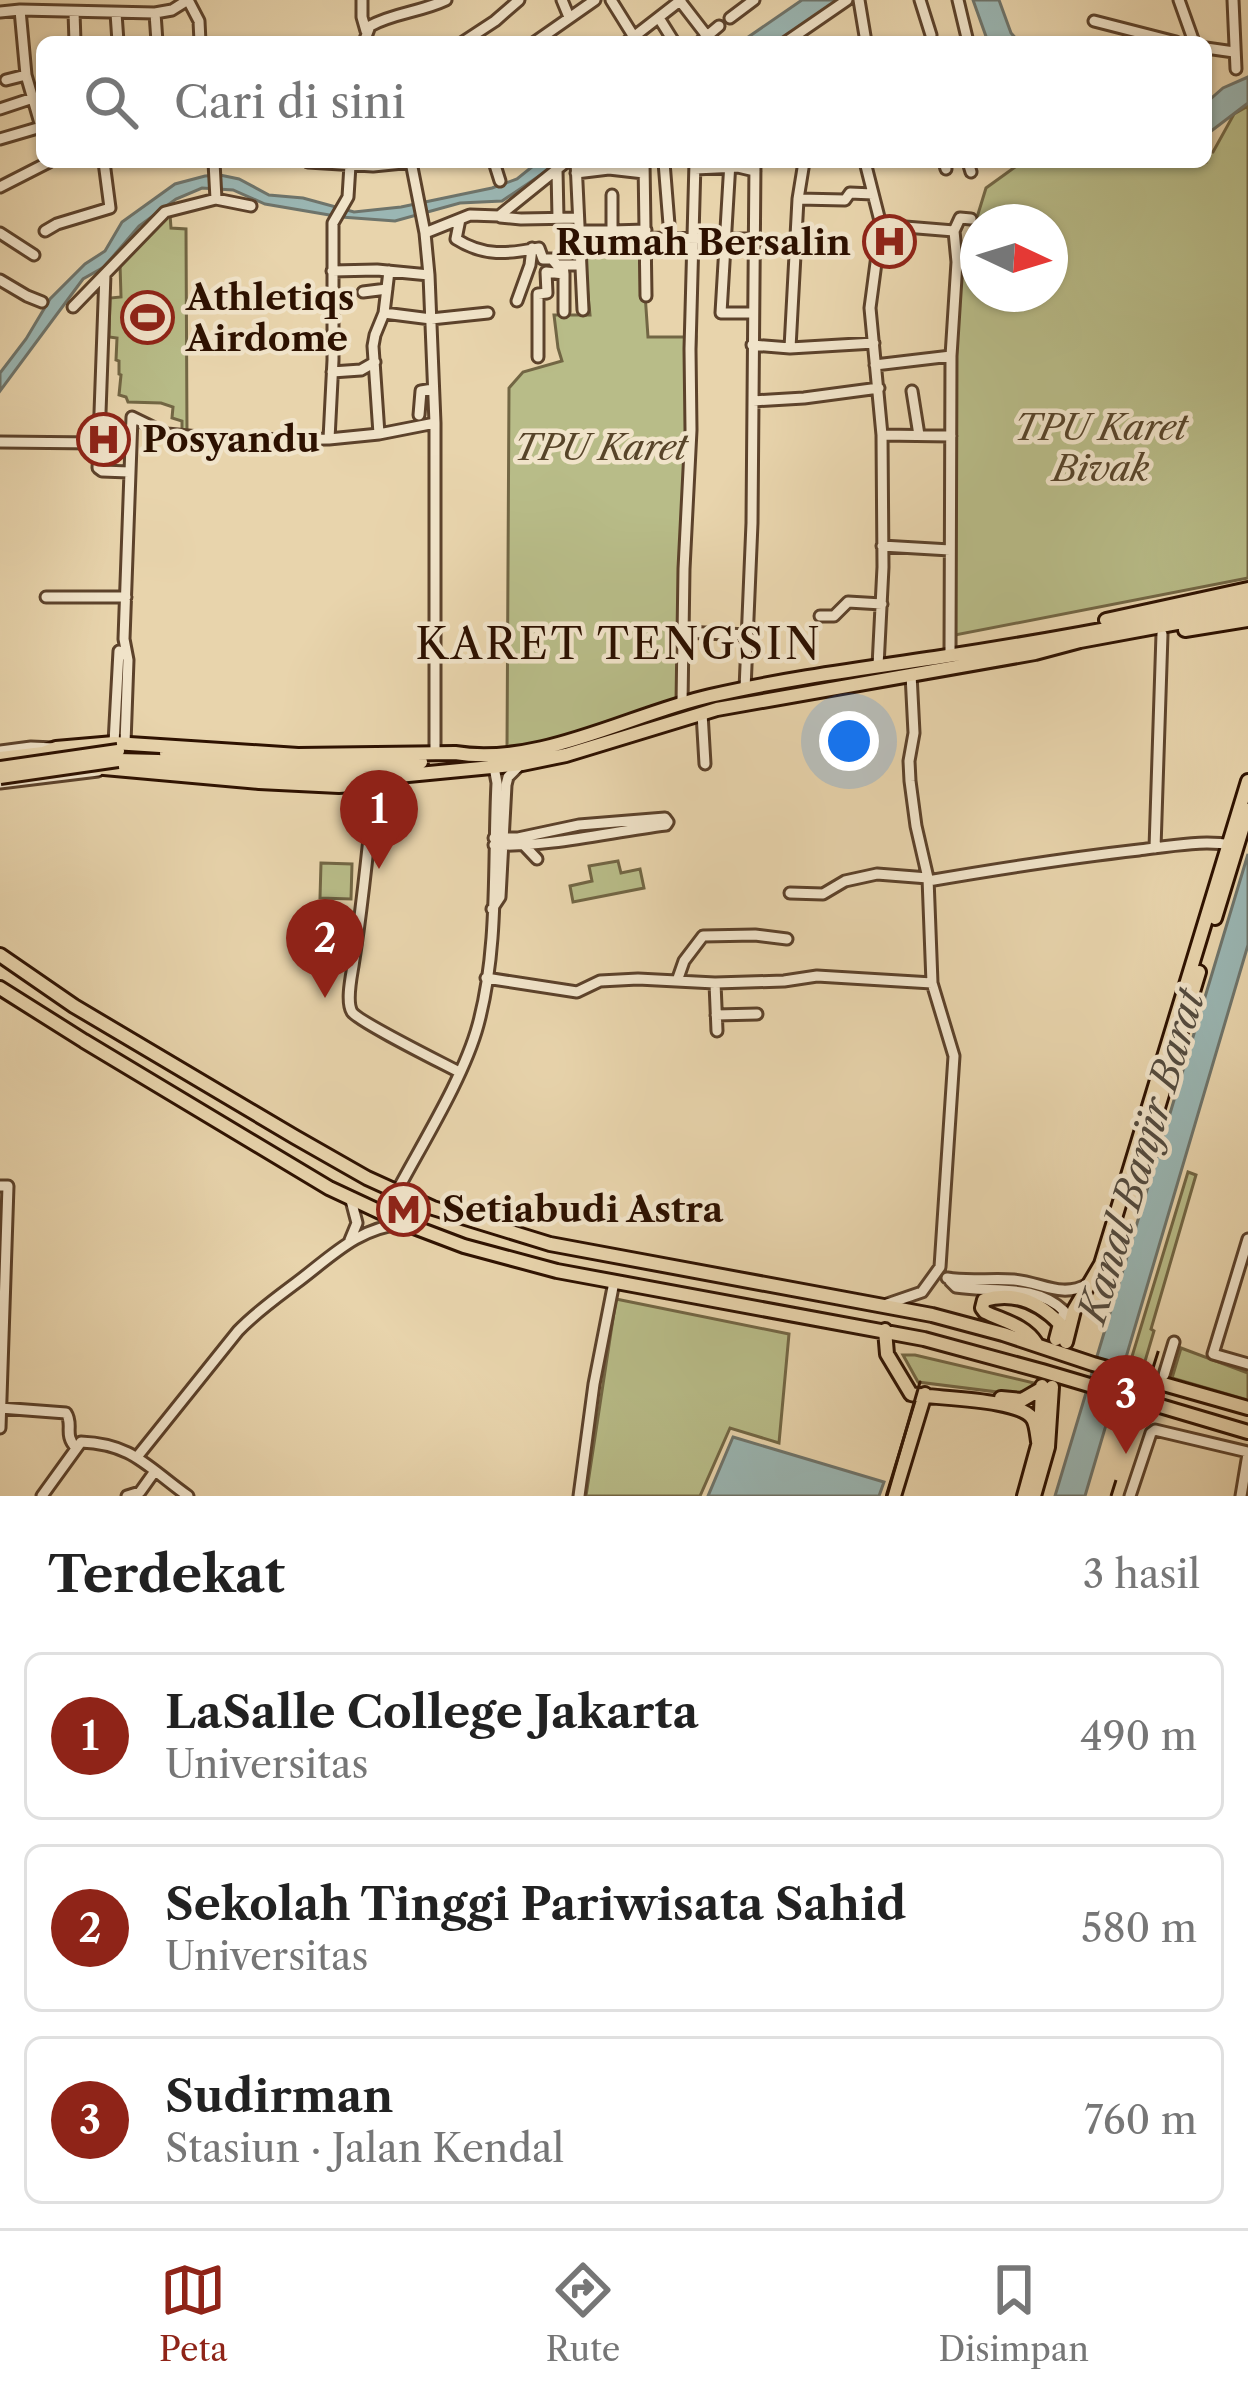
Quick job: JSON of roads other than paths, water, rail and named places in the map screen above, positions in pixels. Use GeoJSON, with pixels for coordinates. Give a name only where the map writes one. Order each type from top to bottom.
{"type":"FeatureCollection","features":[{"type":"Feature","properties":{"kind":"main road"},"geometry":{"type":"LineString","coordinates":[[1030,641],[1210,595],[1223,600],[1248,595]]}},
{"type":"Feature","properties":{"kind":"main road"},"geometry":{"type":"LineString","coordinates":[[0,767],[121,768],[201,778],[351,785],[522,764],[588,749],[702,712],[1060,647],[1248,595]]}},
{"type":"Feature","properties":{"kind":"main road"},"geometry":{"type":"LineString","coordinates":[[338,771],[509,753],[745,689],[1248,610]]}},
{"type":"Feature","properties":{"kind":"main road"},"geometry":{"type":"LineString","coordinates":[[1060,647],[1248,622]]}},
{"type":"Feature","properties":{"kind":"main road"},"geometry":{"type":"LineString","coordinates":[[0,767],[56,748],[120,743],[298,755],[476,756]]}},
{"type":"Feature","properties":{"kind":"main road"},"geometry":{"type":"LineString","coordinates":[[0,767],[129,751],[269,763],[371,779]]}},
{"type":"Feature","properties":{"kind":"main road"},"geometry":{"type":"LineString","coordinates":[[1037,1345],[1020,1327],[985,1312],[983,1300],[1031,1301],[1065,1329],[1099,1284],[1233,845],[1248,781]]}},
{"type":"Feature","properties":{"kind":"main road"},"geometry":{"type":"LineString","coordinates":[[1233,845],[1248,811]]}},
{"type":"Feature","properties":{"kind":"main road"},"geometry":{"type":"LineString","coordinates":[[0,956],[314,1148],[396,1193],[492,1228],[550,1244],[932,1315],[1248,1408]]}},
{"type":"Feature","properties":{"kind":"main road"},"geometry":{"type":"LineString","coordinates":[[0,988],[231,1130],[351,1199],[406,1224],[502,1258],[885,1330],[1042,1370],[1248,1432]]}},
{"type":"Feature","properties":{"kind":"main road"},"geometry":{"type":"LineString","coordinates":[[885,1330],[886,1352],[911,1394],[1022,1400],[1046,1386]]}},
{"type":"Feature","properties":{"kind":"main road"},"geometry":{"type":"LineString","coordinates":[[1024,1496],[1039,1447],[1046,1386]]}},
{"type":"Feature","properties":{"kind":"main road"},"geometry":{"type":"LineString","coordinates":[[1034,1496],[1050,1436],[1046,1386]]}},
{"type":"Feature","properties":{"kind":"main road"},"geometry":{"type":"LineString","coordinates":[[925,1393],[1026,1412],[1035,1421],[1039,1447]]}},
{"type":"Feature","properties":{"kind":"main road"},"geometry":{"type":"LineString","coordinates":[[894,1496],[925,1393]]}},
{"type":"Feature","properties":{"kind":"street"},"geometry":{"type":"LineString","coordinates":[[0,12],[79,8],[155,13],[188,0],[199,21],[200,36]]}},
{"type":"Feature","properties":{"kind":"street"},"geometry":{"type":"LineString","coordinates":[[362,0],[365,36]]}},
{"type":"Feature","properties":{"kind":"street"},"geometry":{"type":"LineString","coordinates":[[404,16],[405,0]]}},
{"type":"Feature","properties":{"kind":"street"},"geometry":{"type":"LineString","coordinates":[[365,36],[379,20],[446,0]]}},
{"type":"Feature","properties":{"kind":"street"},"geometry":{"type":"LineString","coordinates":[[473,36],[518,0]]}},
{"type":"Feature","properties":{"kind":"street"},"geometry":{"type":"LineString","coordinates":[[562,0],[569,17]]}},
{"type":"Feature","properties":{"kind":"street"},"geometry":{"type":"LineString","coordinates":[[543,36],[595,0]]}},
{"type":"Feature","properties":{"kind":"street"},"geometry":{"type":"LineString","coordinates":[[611,0],[629,36]]}},
{"type":"Feature","properties":{"kind":"street"},"geometry":{"type":"LineString","coordinates":[[634,36],[681,0],[701,36]]}},
{"type":"Feature","properties":{"kind":"street"},"geometry":{"type":"LineString","coordinates":[[730,18],[754,0]]}},
{"type":"Feature","properties":{"kind":"street"},"geometry":{"type":"LineString","coordinates":[[795,36],[847,0]]}},
{"type":"Feature","properties":{"kind":"street"},"geometry":{"type":"LineString","coordinates":[[859,0],[865,36]]}},
{"type":"Feature","properties":{"kind":"street"},"geometry":{"type":"LineString","coordinates":[[920,0],[931,35]]}},
{"type":"Feature","properties":{"kind":"street"},"geometry":{"type":"LineString","coordinates":[[958,0],[967,36]]}},
{"type":"Feature","properties":{"kind":"street"},"geometry":{"type":"LineString","coordinates":[[1179,0],[1192,36]]}},
{"type":"Feature","properties":{"kind":"street"},"geometry":{"type":"LineString","coordinates":[[1233,0],[1236,68]]}},
{"type":"Feature","properties":{"kind":"street"},"geometry":{"type":"LineString","coordinates":[[20,10],[26,75],[36,108]]}},
{"type":"Feature","properties":{"kind":"street"},"geometry":{"type":"LineString","coordinates":[[116,13],[118,36]]}},
{"type":"Feature","properties":{"kind":"street"},"geometry":{"type":"LineString","coordinates":[[155,13],[157,36]]}},
{"type":"Feature","properties":{"kind":"street"},"geometry":{"type":"LineString","coordinates":[[1094,21],[1153,36]]}},
{"type":"Feature","properties":{"kind":"street"},"geometry":{"type":"LineString","coordinates":[[707,36],[719,26]]}},
{"type":"Feature","properties":{"kind":"street"},"geometry":{"type":"LineString","coordinates":[[1212,49],[1234,52]]}},
{"type":"Feature","properties":{"kind":"street"},"geometry":{"type":"LineString","coordinates":[[6,80],[26,75]]}},
{"type":"Feature","properties":{"kind":"street"},"geometry":{"type":"LineString","coordinates":[[0,109],[33,98]]}},
{"type":"Feature","properties":{"kind":"street"},"geometry":{"type":"LineString","coordinates":[[0,139],[36,130]]}},
{"type":"Feature","properties":{"kind":"street"},"geometry":{"type":"LineString","coordinates":[[0,187],[37,168]]}},
{"type":"Feature","properties":{"kind":"street"},"geometry":{"type":"LineString","coordinates":[[45,231],[110,208],[105,168]]}},
{"type":"Feature","properties":{"kind":"street"},"geometry":{"type":"LineString","coordinates":[[214,168],[215,194]]}},
{"type":"Feature","properties":{"kind":"street"},"geometry":{"type":"LineString","coordinates":[[329,439],[334,218],[350,191],[354,168]]}},
{"type":"Feature","properties":{"kind":"street"},"geometry":{"type":"LineString","coordinates":[[413,168],[429,275],[435,423],[435,754]]}},
{"type":"Feature","properties":{"kind":"street"},"geometry":{"type":"LineString","coordinates":[[496,168],[500,181]]}},
{"type":"Feature","properties":{"kind":"street"},"geometry":{"type":"LineString","coordinates":[[500,217],[564,168]]}},
{"type":"Feature","properties":{"kind":"street"},"geometry":{"type":"LineString","coordinates":[[573,168],[583,310]]}},
{"type":"Feature","properties":{"kind":"street"},"geometry":{"type":"LineString","coordinates":[[588,168],[631,168]]}},
{"type":"Feature","properties":{"kind":"street"},"geometry":{"type":"LineString","coordinates":[[644,168],[646,296]]}},
{"type":"Feature","properties":{"kind":"street"},"geometry":{"type":"LineString","coordinates":[[665,168],[670,237]]}},
{"type":"Feature","properties":{"kind":"street"},"geometry":{"type":"LineString","coordinates":[[682,703],[695,168]]}},
{"type":"Feature","properties":{"kind":"street"},"geometry":{"type":"LineString","coordinates":[[730,168],[721,313],[753,314]]}},
{"type":"Feature","properties":{"kind":"street"},"geometry":{"type":"LineString","coordinates":[[745,689],[752,559],[755,168]]}},
{"type":"Feature","properties":{"kind":"street"},"geometry":{"type":"LineString","coordinates":[[790,349],[803,168]]}},
{"type":"Feature","properties":{"kind":"street"},"geometry":{"type":"LineString","coordinates":[[867,168],[880,225],[871,308],[882,435],[878,666]]}},
{"type":"Feature","properties":{"kind":"street"},"geometry":{"type":"LineString","coordinates":[[556,170],[558,218]]}},
{"type":"Feature","properties":{"kind":"street"},"geometry":{"type":"LineString","coordinates":[[798,199],[845,200],[850,193],[874,194]]}},
{"type":"Feature","properties":{"kind":"street"},"geometry":{"type":"LineString","coordinates":[[74,308],[165,212],[215,194],[251,206]]}},
{"type":"Feature","properties":{"kind":"street"},"geometry":{"type":"LineString","coordinates":[[612,195],[612,231]]}},
{"type":"Feature","properties":{"kind":"street"},"geometry":{"type":"LineString","coordinates":[[668,203],[695,203]]}},
{"type":"Feature","properties":{"kind":"street"},"geometry":{"type":"LineString","coordinates":[[425,229],[479,214],[578,218]]}},
{"type":"Feature","properties":{"kind":"street"},"geometry":{"type":"LineString","coordinates":[[950,656],[951,356],[957,279],[954,231],[960,218]]}},
{"type":"Feature","properties":{"kind":"street"},"geometry":{"type":"LineString","coordinates":[[460,219],[456,239],[472,248],[507,254],[540,248],[544,260],[552,259],[564,269]]}},
{"type":"Feature","properties":{"kind":"street"},"geometry":{"type":"LineString","coordinates":[[880,225],[954,231]]}},
{"type":"Feature","properties":{"kind":"street"},"geometry":{"type":"LineString","coordinates":[[579,231],[755,239]]}},
{"type":"Feature","properties":{"kind":"street"},"geometry":{"type":"LineString","coordinates":[[0,233],[34,255]]}},
{"type":"Feature","properties":{"kind":"street"},"geometry":{"type":"LineString","coordinates":[[517,301],[532,248]]}},
{"type":"Feature","properties":{"kind":"street"},"geometry":{"type":"LineString","coordinates":[[377,270],[378,253]]}},
{"type":"Feature","properties":{"kind":"street"},"geometry":{"type":"LineString","coordinates":[[538,356],[538,293],[547,292],[547,272],[580,265]]}},
{"type":"Feature","properties":{"kind":"street"},"geometry":{"type":"LineString","coordinates":[[564,269],[564,312]]}},
{"type":"Feature","properties":{"kind":"street"},"geometry":{"type":"LineString","coordinates":[[332,271],[429,275]]}},
{"type":"Feature","properties":{"kind":"street"},"geometry":{"type":"LineString","coordinates":[[379,434],[375,335],[384,313],[389,272]]}},
{"type":"Feature","properties":{"kind":"street"},"geometry":{"type":"LineString","coordinates":[[793,276],[807,273]]}},
{"type":"Feature","properties":{"kind":"street"},"geometry":{"type":"LineString","coordinates":[[105,274],[99,470],[129,472]]}},
{"type":"Feature","properties":{"kind":"street"},"geometry":{"type":"LineString","coordinates":[[0,280],[42,302]]}},
{"type":"Feature","properties":{"kind":"street"},"geometry":{"type":"LineString","coordinates":[[363,292],[387,289]]}},
{"type":"Feature","properties":{"kind":"street"},"geometry":{"type":"LineString","coordinates":[[384,313],[431,319],[488,313]]}},
{"type":"Feature","properties":{"kind":"street"},"geometry":{"type":"LineString","coordinates":[[752,345],[790,349],[874,343]]}},
{"type":"Feature","properties":{"kind":"street"},"geometry":{"type":"LineString","coordinates":[[875,364],[951,356]]}},
{"type":"Feature","properties":{"kind":"street"},"geometry":{"type":"LineString","coordinates":[[332,372],[361,370],[375,362]]}},
{"type":"Feature","properties":{"kind":"street"},"geometry":{"type":"LineString","coordinates":[[418,415],[421,391],[433,388]]}},
{"type":"Feature","properties":{"kind":"street"},"geometry":{"type":"LineString","coordinates":[[753,401],[879,388]]}},
{"type":"Feature","properties":{"kind":"street"},"geometry":{"type":"LineString","coordinates":[[912,391],[919,435]]}},
{"type":"Feature","properties":{"kind":"street"},"geometry":{"type":"LineString","coordinates":[[120,743],[128,660],[124,639],[130,423]]}},
{"type":"Feature","properties":{"kind":"street"},"geometry":{"type":"LineString","coordinates":[[0,442],[98,439],[130,423],[191,438],[255,441],[329,439],[435,423]]}},
{"type":"Feature","properties":{"kind":"street"},"geometry":{"type":"LineString","coordinates":[[882,435],[951,436]]}},
{"type":"Feature","properties":{"kind":"street"},"geometry":{"type":"LineString","coordinates":[[882,546],[950,550]]}},
{"type":"Feature","properties":{"kind":"street"},"geometry":{"type":"LineString","coordinates":[[46,598],[126,597]]}},
{"type":"Feature","properties":{"kind":"street"},"geometry":{"type":"LineString","coordinates":[[820,616],[834,616],[848,602],[882,604]]}},
{"type":"Feature","properties":{"kind":"street"},"geometry":{"type":"LineString","coordinates":[[683,632],[748,635]]}},
{"type":"Feature","properties":{"kind":"street"},"geometry":{"type":"LineString","coordinates":[[1155,848],[1162,634]]}},
{"type":"Feature","properties":{"kind":"street"},"geometry":{"type":"LineString","coordinates":[[119,651],[120,743]]}},
{"type":"Feature","properties":{"kind":"street"},"geometry":{"type":"LineString","coordinates":[[882,1304],[922,1292],[940,1267],[954,1056],[932,978],[928,880],[910,781],[911,674]]}},
{"type":"Feature","properties":{"kind":"street"},"geometry":{"type":"LineString","coordinates":[[702,712],[705,764]]}},
{"type":"Feature","properties":{"kind":"street"},"geometry":{"type":"LineString","coordinates":[[396,1193],[459,1072],[478,1023],[487,979],[506,785],[511,772],[522,764]]}},
{"type":"Feature","properties":{"kind":"street"},"geometry":{"type":"LineString","coordinates":[[494,767],[499,841]]}},
{"type":"Feature","properties":{"kind":"street"},"geometry":{"type":"LineString","coordinates":[[371,779],[351,1010],[459,1072]]}},
{"type":"Feature","properties":{"kind":"street"},"geometry":{"type":"LineString","coordinates":[[499,841],[560,834],[579,825],[650,823],[582,838],[560,834]]}},
{"type":"Feature","properties":{"kind":"street"},"geometry":{"type":"LineString","coordinates":[[579,825],[582,838]]}},
{"type":"Feature","properties":{"kind":"street"},"geometry":{"type":"LineString","coordinates":[[520,841],[537,859]]}},
{"type":"Feature","properties":{"kind":"street"},"geometry":{"type":"LineString","coordinates":[[790,893],[823,894],[845,881],[877,874],[928,880],[1155,848],[1233,845]]}},
{"type":"Feature","properties":{"kind":"street"},"geometry":{"type":"LineString","coordinates":[[677,981],[684,961],[703,936],[787,940]]}},
{"type":"Feature","properties":{"kind":"street"},"geometry":{"type":"LineString","coordinates":[[487,979],[577,992],[600,981],[932,978]]}},
{"type":"Feature","properties":{"kind":"street"},"geometry":{"type":"LineString","coordinates":[[715,982],[717,1031]]}},
{"type":"Feature","properties":{"kind":"street"},"geometry":{"type":"LineString","coordinates":[[716,1015],[757,1014]]}},
{"type":"Feature","properties":{"kind":"street"},"geometry":{"type":"LineString","coordinates":[[0,1186],[8,1186],[0,1428]]}},
{"type":"Feature","properties":{"kind":"street"},"geometry":{"type":"LineString","coordinates":[[350,1240],[357,1223],[351,1199]]}},
{"type":"Feature","properties":{"kind":"street"},"geometry":{"type":"LineString","coordinates":[[137,1456],[242,1326],[350,1240],[378,1228],[406,1224]]}},
{"type":"Feature","properties":{"kind":"street"},"geometry":{"type":"LineString","coordinates":[[1248,1239],[1213,1354],[1248,1364]]}},
{"type":"Feature","properties":{"kind":"street"},"geometry":{"type":"LineString","coordinates":[[946,1278],[1016,1280],[1044,1289],[1072,1290],[1090,1283],[1106,1259]]}},
{"type":"Feature","properties":{"kind":"street"},"geometry":{"type":"LineString","coordinates":[[940,1267],[956,1287],[1018,1290],[1060,1306],[1065,1329]]}},
{"type":"Feature","properties":{"kind":"street"},"geometry":{"type":"LineString","coordinates":[[579,1496],[614,1282]]}},
{"type":"Feature","properties":{"kind":"street"},"geometry":{"type":"LineString","coordinates":[[1164,1375],[1174,1342]]}},
{"type":"Feature","properties":{"kind":"street"},"geometry":{"type":"LineString","coordinates":[[0,1408],[66,1413],[68,1437],[76,1448]]}},
{"type":"Feature","properties":{"kind":"street"},"geometry":{"type":"LineString","coordinates":[[1130,1496],[1155,1430],[1152,1417]]}},
{"type":"Feature","properties":{"kind":"street"},"geometry":{"type":"LineString","coordinates":[[1155,1430],[1248,1453],[1241,1496]]}},
{"type":"Feature","properties":{"kind":"street"},"geometry":{"type":"LineString","coordinates":[[42,1496],[81,1442],[106,1443],[137,1456],[188,1496]]}},
{"type":"Feature","properties":{"kind":"street"},"geometry":{"type":"LineString","coordinates":[[127,1496],[140,1492],[155,1471]]}},
{"type":"Feature","properties":{"kind":"water"},"geometry":{"type":"Polygon","coordinates":[[[802,0],[843,0],[792,36],[750,36],[802,0]]]}},
{"type":"Feature","properties":{"kind":"water"},"geometry":{"type":"Polygon","coordinates":[[[973,0],[999,0],[1014,36],[986,36],[973,0]]]}},
{"type":"Feature","properties":{"kind":"water"},"geometry":{"type":"Polygon","coordinates":[[[1248,77],[1248,103],[1212,130],[1212,98],[1248,77]]]}},
{"type":"Feature","properties":{"kind":"water"},"geometry":{"type":"Polygon","coordinates":[[[531,168],[551,168],[502,201],[460,203],[395,221],[341,217],[265,204],[233,190],[202,188],[176,199],[139,226],[104,267],[83,279],[0,391],[0,373],[50,299],[105,251],[122,222],[175,184],[220,175],[269,195],[303,198],[354,212],[401,207],[517,179],[531,168]]]}},
{"type":"Feature","properties":{"kind":"water"},"geometry":{"type":"Polygon","coordinates":[[[1248,854],[1248,945],[1085,1496],[1055,1496],[1248,854]]]}},
{"type":"Feature","properties":{"kind":"water"},"geometry":{"type":"Polygon","coordinates":[[[733,1437],[884,1482],[879,1496],[708,1496],[733,1437]]]}},
{"type":"Feature","properties":{"kind":"tunnel"},"geometry":{"type":"LineString","coordinates":[[1152,1417],[1162,1382]]}},
{"type":"Feature","properties":{"kind":"tram line"},"geometry":{"type":"LineString","coordinates":[[887,1496],[920,1382]]}},
{"type":"Feature","properties":{"kind":"railway"},"geometry":{"type":"LineString","coordinates":[[1152,1371],[1164,1333]]}},
{"type":"Feature","properties":{"kind":"railway"},"geometry":{"type":"LineString","coordinates":[[1131,1431],[1137,1413]]}},
{"type":"Feature","properties":{"kind":"railway"},"geometry":{"type":"LineString","coordinates":[[1111,1496],[1116,1480]]}},
{"type":"Feature","properties":{"kind":"place","name":"Rumah Bersalin"},"geometry":{"type":"Point","coordinates":[890,242]}},
{"type":"Feature","properties":{"kind":"place","name":"Athletiqs Airdome"},"geometry":{"type":"Point","coordinates":[147,318]}},
{"type":"Feature","properties":{"kind":"place","name":"Posyandu"},"geometry":{"type":"Point","coordinates":[103,439]}},
{"type":"Feature","properties":{"kind":"place","name":"LaSalle College Jakarta"},"geometry":{"type":"Point","coordinates":[379,869]}},
{"type":"Feature","properties":{"kind":"place","name":"Sekolah Tinggi Pariwisata Sahid"},"geometry":{"type":"Point","coordinates":[325,998]}},
{"type":"Feature","properties":{"kind":"place","name":"Setiabudi Astra"},"geometry":{"type":"Point","coordinates":[403,1209]}},
{"type":"Feature","properties":{"kind":"place","name":"Sudirman"},"geometry":{"type":"Point","coordinates":[1126,1454]}},
{"type":"Feature","properties":{"kind":"district","name":"KARET TENGSIN"},"geometry":{"type":"Point","coordinates":[619,644]}},
{"type":"Feature","properties":{"kind":"park label","name":"TPU Karet"},"geometry":{"type":"Point","coordinates":[601,447]}},
{"type":"Feature","properties":{"kind":"park label","name":"TPU Karet Bivak"},"geometry":{"type":"Point","coordinates":[1101,448]}},
{"type":"Feature","properties":{"kind":"water label","name":"Kanal Banjir Barat"},"geometry":{"type":"Point","coordinates":[1141,1156]}}]}
